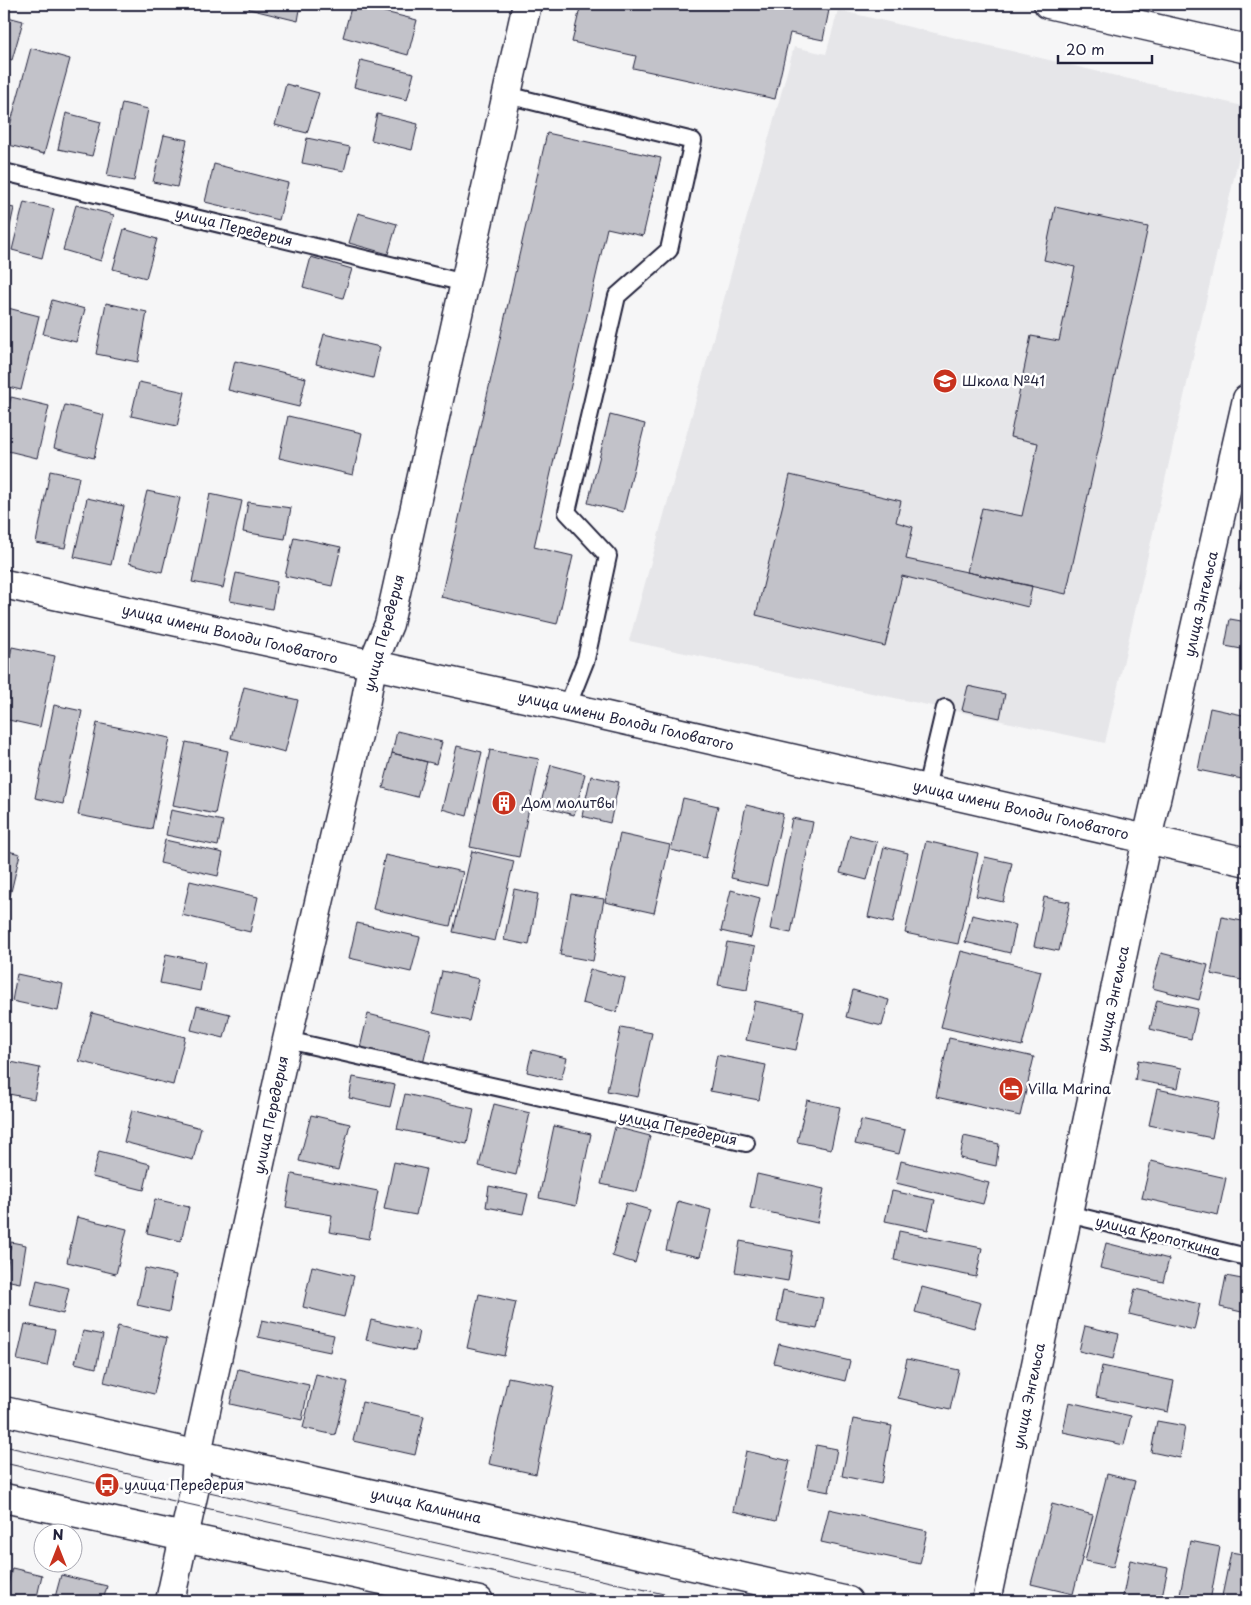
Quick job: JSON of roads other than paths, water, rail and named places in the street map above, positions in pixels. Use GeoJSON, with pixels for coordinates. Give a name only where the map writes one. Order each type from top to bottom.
{"type":"FeatureCollection","features":[{"type":"Feature","properties":{"kind":"street","name":"улица Передерия"},"geometry":{"type":"LineString","coordinates":[[170,1601],[196,1487],[197,1455],[287,1040],[365,705],[372,665],[389,624],[527,4]]}},
{"type":"Feature","properties":{"kind":"street"},"geometry":{"type":"LineString","coordinates":[[1048,4],[1247,49]]}},
{"type":"Feature","properties":{"kind":"street","name":"улица Энгельса"},"geometry":{"type":"LineString","coordinates":[[986,1601],[1147,839],[1247,399]]}},
{"type":"Feature","properties":{"kind":"street","name":"улица имени Володи Головатого"},"geometry":{"type":"LineString","coordinates":[[4,584],[567,707],[1247,862]]}},
{"type":"Feature","properties":{"kind":"street","name":"улица Калинина"},"geometry":{"type":"LineString","coordinates":[[4,1411],[848,1601]]}},
{"type":"Feature","properties":{"kind":"street"},"geometry":{"type":"LineString","coordinates":[[4,1498],[479,1601]]}},
{"type":"Feature","properties":{"kind":"lane"},"geometry":{"type":"LineString","coordinates":[[507,95],[693,141],[669,250],[618,296],[567,512],[608,556],[586,659],[567,707]]}},
{"type":"Feature","properties":{"kind":"lane","name":"улица Передерия"},"geometry":{"type":"LineString","coordinates":[[4,172],[465,283]]}},
{"type":"Feature","properties":{"kind":"lane"},"geometry":{"type":"LineString","coordinates":[[926,788],[946,708]]}},
{"type":"Feature","properties":{"kind":"lane","name":"улица Передерия"},"geometry":{"type":"LineString","coordinates":[[287,1040],[746,1143]]}},
{"type":"Feature","properties":{"kind":"lane","name":"улица Кропоткина"},"geometry":{"type":"LineString","coordinates":[[1068,1214],[1247,1257]]}},
{"type":"Feature","properties":{"kind":"tram line"},"geometry":{"type":"LineString","coordinates":[[4,1446],[695,1601]]}},
{"type":"Feature","properties":{"kind":"tram line"},"geometry":{"type":"LineString","coordinates":[[4,1463],[622,1601]]}},
{"type":"Feature","properties":{"kind":"place","name":"Школа №41"},"geometry":{"type":"Point","coordinates":[945,381]}},
{"type":"Feature","properties":{"kind":"place","name":"Дом молитвы"},"geometry":{"type":"Point","coordinates":[504,803]}},
{"type":"Feature","properties":{"kind":"place","name":"Villa Marina"},"geometry":{"type":"Point","coordinates":[1011,1089]}},
{"type":"Feature","properties":{"kind":"place","name":"улица Передерия"},"geometry":{"type":"Point","coordinates":[107,1485]}}]}
